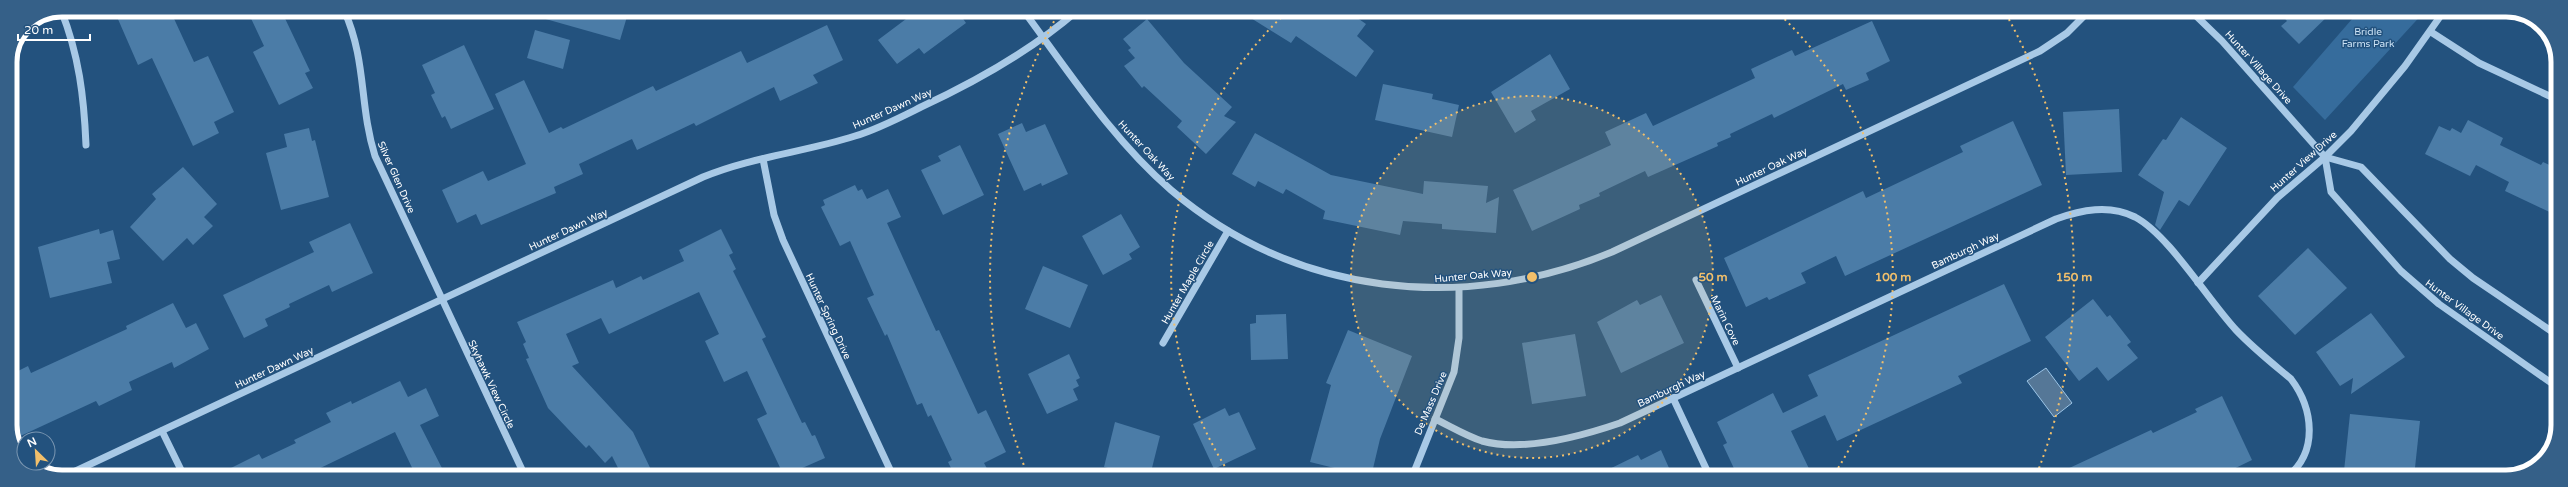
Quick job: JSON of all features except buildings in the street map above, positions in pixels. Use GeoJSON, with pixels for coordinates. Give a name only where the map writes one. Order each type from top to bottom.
{"type":"FeatureCollection","features":[{"type":"Feature","properties":{"kind":"street"},"geometry":{"type":"LineString","coordinates":[[63,17],[80,73],[84,96],[86,145]]}},
{"type":"Feature","properties":{"kind":"street","name":"Silver Glen Drive"},"geometry":{"type":"LineString","coordinates":[[346,17],[360,56],[367,124],[375,156],[442,299]]}},
{"type":"Feature","properties":{"kind":"street","name":"Hunter Oak Way"},"geometry":{"type":"LineString","coordinates":[[1028,17],[1098,110],[1145,165],[1171,190],[1228,231],[1287,260],[1323,272],[1396,286],[1430,289],[1459,288],[1527,280],[1584,264],[2040,51],[2067,34],[2083,17]]}},
{"type":"Feature","properties":{"kind":"street","name":"Hunter Dawn Way"},"geometry":{"type":"LineString","coordinates":[[78,470],[703,177],[763,159],[848,138],[883,126],[983,77],[1043,37],[1069,17]]}},
{"type":"Feature","properties":{"kind":"street","name":"Hunter Village Drive"},"geometry":{"type":"LineString","coordinates":[[2197,17],[2222,41],[2325,157],[2331,192],[2401,271],[2439,304],[2551,383]]}},
{"type":"Feature","properties":{"kind":"street","name":"Hunter View Drive"},"geometry":{"type":"LineString","coordinates":[[2198,283],[2276,198],[2325,157],[2361,119],[2431,32],[2440,17]]}},
{"type":"Feature","properties":{"kind":"street"},"geometry":{"type":"LineString","coordinates":[[2431,32],[2479,63],[2551,97]]}},
{"type":"Feature","properties":{"kind":"street"},"geometry":{"type":"LineString","coordinates":[[2325,157],[2361,167],[2450,260],[2473,278],[2551,331]]}},
{"type":"Feature","properties":{"kind":"street","name":"Hunter Spring Drive"},"geometry":{"type":"LineString","coordinates":[[763,159],[774,215],[782,240],[890,470]]}},
{"type":"Feature","properties":{"kind":"street","name":"Bamburgh Way"},"geometry":{"type":"LineString","coordinates":[[1435,419],[1483,441],[1532,443],[1586,435],[1620,423],[2056,219],[2082,211],[2095,209],[2123,212],[2145,223],[2198,283],[2236,330],[2291,379],[2298,388],[2304,397],[2309,420],[2309,440],[2305,453],[2299,464],[2293,470]]}},
{"type":"Feature","properties":{"kind":"street","name":"Hunter Maple Circle"},"geometry":{"type":"LineString","coordinates":[[1163,343],[1228,231]]}},
{"type":"Feature","properties":{"kind":"street","name":"Marin Cove"},"geometry":{"type":"LineString","coordinates":[[1696,280],[1738,368]]}},
{"type":"Feature","properties":{"kind":"street","name":"De Mass Drive"},"geometry":{"type":"LineString","coordinates":[[1415,470],[1449,388],[1458,355],[1459,288]]}},
{"type":"Feature","properties":{"kind":"street","name":"Skyhawk View Circle"},"geometry":{"type":"LineString","coordinates":[[442,299],[522,470]]}},
{"type":"Feature","properties":{"kind":"street"},"geometry":{"type":"LineString","coordinates":[[1673,398],[1707,470]]}},
{"type":"Feature","properties":{"kind":"street"},"geometry":{"type":"LineString","coordinates":[[162,430],[181,470]]}},
{"type":"Feature","properties":{"kind":"green space","name":"Bridle Farms Park"},"geometry":{"type":"Polygon","coordinates":[[[2354,17],[2419,17],[2325,120],[2293,87],[2354,17]]]}},
{"type":"Feature","properties":{"kind":"shaded area"},"geometry":{"type":"Polygon","coordinates":[[[2046,368],[2072,403],[2054,417],[2027,381],[2046,368]]]}}]}
